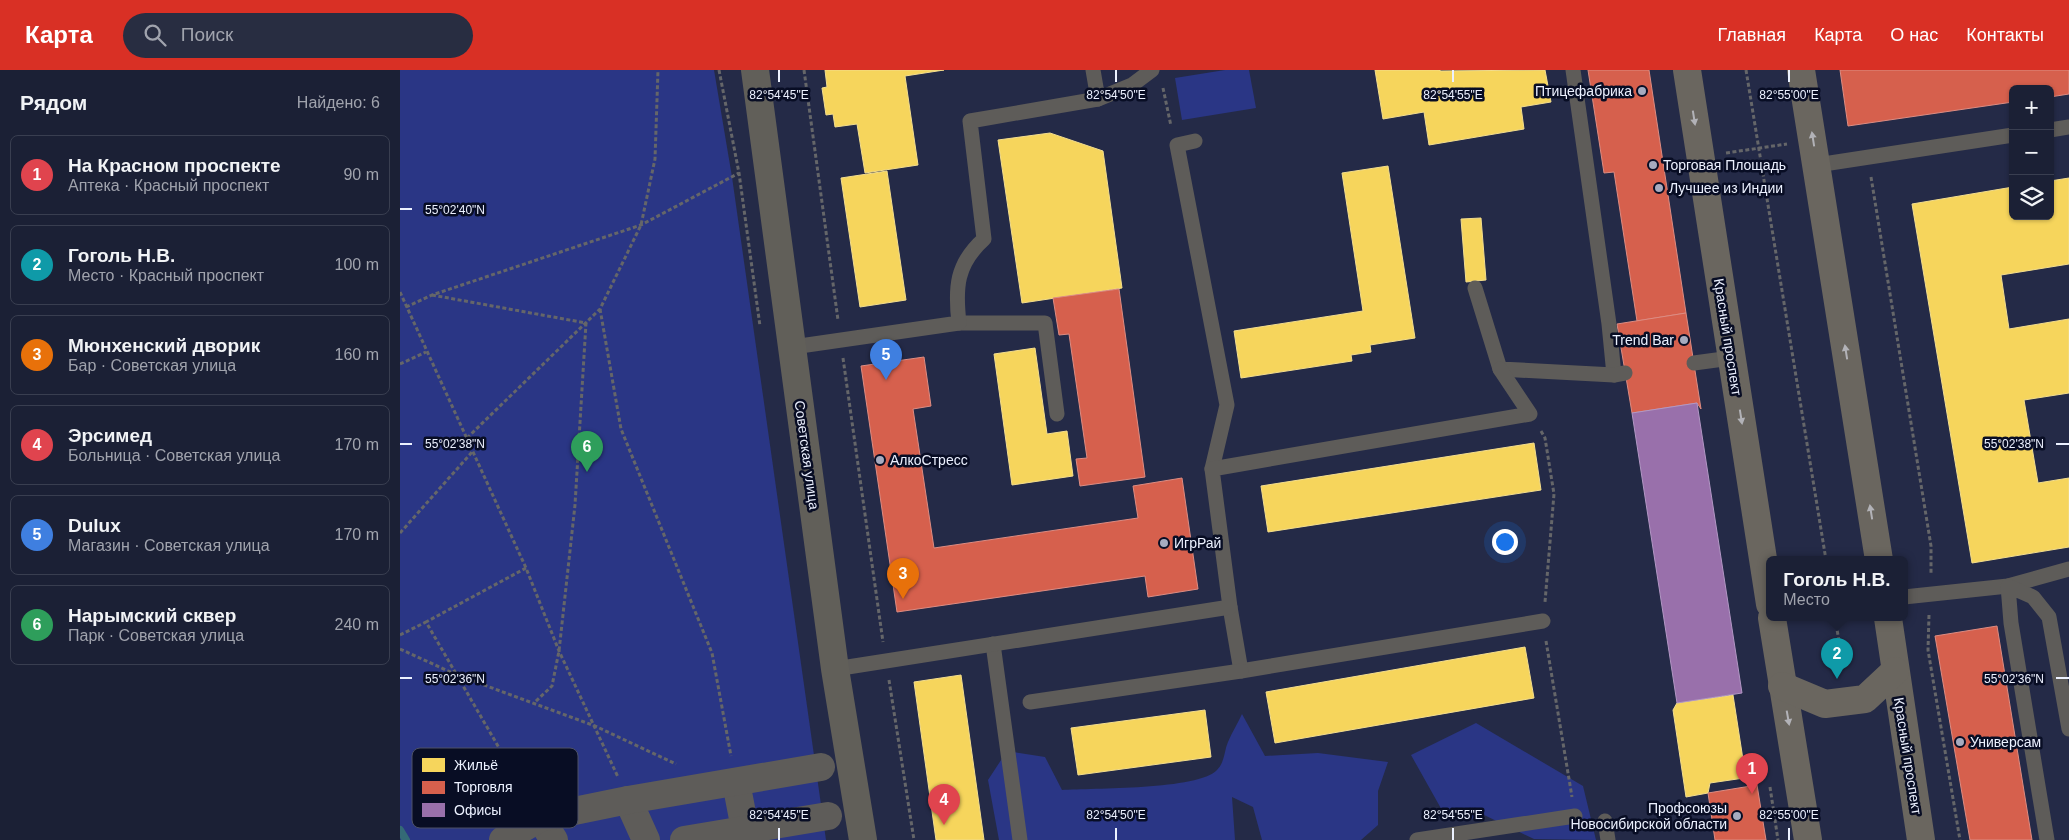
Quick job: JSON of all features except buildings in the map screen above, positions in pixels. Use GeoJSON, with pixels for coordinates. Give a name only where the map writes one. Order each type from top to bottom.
{"type":"FeatureCollection","features":[{"type":"Feature","properties":{"kind":"main road","name":"Красный проспект"},"geometry":{"type":"LineString","coordinates":[[1687,70],[1766,579]]}},
{"type":"Feature","properties":{"kind":"main road"},"geometry":{"type":"LineString","coordinates":[[1801,70],[1878,556]]}},
{"type":"Feature","properties":{"kind":"main road"},"geometry":{"type":"LineString","coordinates":[[1772,621],[1808,840]]}},
{"type":"Feature","properties":{"kind":"main road","name":"Красный проспект"},"geometry":{"type":"LineString","coordinates":[[1888,621],[1921,840]]}},
{"type":"Feature","properties":{"kind":"main road","name":"Красный проспект"},"geometry":{"type":"LineString","coordinates":[[1782,686],[1825,704],[1865,699],[1895,671]]}},
{"type":"Feature","properties":{"kind":"street","name":"Советская улица"},"geometry":{"type":"LineString","coordinates":[[755,70],[835,669],[863,840]]}},
{"type":"Feature","properties":{"kind":"street"},"geometry":{"type":"LineString","coordinates":[[578,818],[628,800],[821,767]]}},
{"type":"Feature","properties":{"kind":"street"},"geometry":{"type":"LineString","coordinates":[[736,782],[746,829]]}},
{"type":"Feature","properties":{"kind":"street"},"geometry":{"type":"LineString","coordinates":[[628,800],[646,840]]}},
{"type":"Feature","properties":{"kind":"street"},"geometry":{"type":"LineString","coordinates":[[684,840],[828,816]]}},
{"type":"Feature","properties":{"kind":"street"},"geometry":{"type":"LineString","coordinates":[[503,840],[547,829]]}},
{"type":"Feature","properties":{"kind":"lane"},"geometry":{"type":"LineString","coordinates":[[1093,70],[1098,99]]}},
{"type":"Feature","properties":{"kind":"lane"},"geometry":{"type":"LineString","coordinates":[[959,323],[956,294],[961,268],[974,248],[984,239],[970,121],[1098,99],[1132,85],[1152,70]]}},
{"type":"Feature","properties":{"kind":"lane"},"geometry":{"type":"LineString","coordinates":[[1500,369],[1619,374],[1609,324],[1573,70]]}},
{"type":"Feature","properties":{"kind":"lane"},"geometry":{"type":"LineString","coordinates":[[2054,129],[2069,127]]}},
{"type":"Feature","properties":{"kind":"lane"},"geometry":{"type":"LineString","coordinates":[[1815,153],[1868,157],[2009,137]]}},
{"type":"Feature","properties":{"kind":"lane"},"geometry":{"type":"LineString","coordinates":[[1195,141],[1177,145],[1227,405],[1212,469],[1230,607],[1241,671]]}},
{"type":"Feature","properties":{"kind":"lane"},"geometry":{"type":"LineString","coordinates":[[1212,469],[1530,414],[1500,369],[1475,288]]}},
{"type":"Feature","properties":{"kind":"lane"},"geometry":{"type":"LineString","coordinates":[[792,347],[959,323],[1045,323],[1058,414]]}},
{"type":"Feature","properties":{"kind":"lane"},"geometry":{"type":"LineString","coordinates":[[1694,363],[1731,358]]}},
{"type":"Feature","properties":{"kind":"lane"},"geometry":{"type":"LineString","coordinates":[[1908,597],[2008,586],[2069,569]]}},
{"type":"Feature","properties":{"kind":"lane"},"geometry":{"type":"LineString","coordinates":[[2008,586],[2033,597],[2050,617],[2069,729]]}},
{"type":"Feature","properties":{"kind":"lane"},"geometry":{"type":"LineString","coordinates":[[2008,586],[2011,623],[2047,840]]}},
{"type":"Feature","properties":{"kind":"lane"},"geometry":{"type":"LineString","coordinates":[[835,669],[1230,607]]}},
{"type":"Feature","properties":{"kind":"lane"},"geometry":{"type":"LineString","coordinates":[[1030,702],[1241,671],[1543,621]]}},
{"type":"Feature","properties":{"kind":"lane"},"geometry":{"type":"LineString","coordinates":[[992,644],[1020,840]]}},
{"type":"Feature","properties":{"kind":"lane"},"geometry":{"type":"LineString","coordinates":[[1417,840],[1575,816]]}},
{"type":"Feature","properties":{"kind":"lane"},"geometry":{"type":"LineString","coordinates":[[1605,821],[1608,840]]}},
{"type":"Feature","properties":{"kind":"path"},"geometry":{"type":"LineString","coordinates":[[467,438],[600,309],[641,225],[655,159],[658,70]]}},
{"type":"Feature","properties":{"kind":"path"},"geometry":{"type":"LineString","coordinates":[[804,70],[840,340],[914,840]]}},
{"type":"Feature","properties":{"kind":"path"},"geometry":{"type":"LineString","coordinates":[[1746,70],[1825,556]]}},
{"type":"Feature","properties":{"kind":"path"},"geometry":{"type":"LineString","coordinates":[[1162,82],[1168,114]]}},
{"type":"Feature","properties":{"kind":"path"},"geometry":{"type":"LineString","coordinates":[[1700,157],[1759,148],[1815,153]]}},
{"type":"Feature","properties":{"kind":"path"},"geometry":{"type":"LineString","coordinates":[[1868,157],[1931,546],[1928,650],[1960,840]]}},
{"type":"Feature","properties":{"kind":"path"},"geometry":{"type":"LineString","coordinates":[[406,307],[432,295],[641,225],[739,173]]}},
{"type":"Feature","properties":{"kind":"path"},"geometry":{"type":"LineString","coordinates":[[400,292],[526,568],[559,651],[628,800]]}},
{"type":"Feature","properties":{"kind":"path"},"geometry":{"type":"LineString","coordinates":[[432,295],[586,323]]}},
{"type":"Feature","properties":{"kind":"path"},"geometry":{"type":"LineString","coordinates":[[600,309],[621,429],[712,653],[736,782]]}},
{"type":"Feature","properties":{"kind":"path"},"geometry":{"type":"LineString","coordinates":[[534,703],[552,686],[559,651],[575,505],[586,323]]}},
{"type":"Feature","properties":{"kind":"path"},"geometry":{"type":"LineString","coordinates":[[400,364],[426,352]]}},
{"type":"Feature","properties":{"kind":"path"},"geometry":{"type":"LineString","coordinates":[[400,533],[473,451]]}},
{"type":"Feature","properties":{"kind":"path"},"geometry":{"type":"LineString","coordinates":[[400,635],[526,568]]}},
{"type":"Feature","properties":{"kind":"path"},"geometry":{"type":"LineString","coordinates":[[1836,621],[1843,664]]}},
{"type":"Feature","properties":{"kind":"path"},"geometry":{"type":"LineString","coordinates":[[426,622],[500,748]]}},
{"type":"Feature","properties":{"kind":"path"},"geometry":{"type":"LineString","coordinates":[[400,649],[457,675],[595,726],[685,768]]}},
{"type":"Feature","properties":{"kind":"shaded area"},"geometry":{"type":"Polygon","coordinates":[[[400,70],[714,70],[732,177],[826,840],[400,840],[400,70]]]}},
{"type":"Feature","properties":{"kind":"shaded area"},"geometry":{"type":"Polygon","coordinates":[[[1225,70],[1249,70],[1256,108],[1182,120],[1175,78],[1225,70]]]}},
{"type":"Feature","properties":{"kind":"shaded area"},"geometry":{"type":"Polygon","coordinates":[[[1242,714],[1265,756],[1318,753],[1388,762],[1378,791],[1378,825],[1361,840],[1262,840],[1253,807],[1232,797],[1235,840],[999,840],[988,780],[1007,751],[1045,757],[1062,790],[1168,785],[1206,777],[1217,770],[1220,767],[1228,742],[1242,714]]]}},
{"type":"Feature","properties":{"kind":"shaded area"},"geometry":{"type":"Polygon","coordinates":[[[1476,723],[1583,786],[1596,840],[1534,839],[1480,813],[1469,821],[1443,812],[1411,755],[1476,723]]]}},
{"type":"Feature","properties":{"kind":"waterway"},"geometry":{"type":"LineString","coordinates":[[400,830],[406,840]]}},
{"type":"Feature","properties":{"kind":"place","name":"Птицефабрика"},"geometry":{"type":"Point","coordinates":[1642,91]}},
{"type":"Feature","properties":{"kind":"place","name":"Торговая Площадь"},"geometry":{"type":"Point","coordinates":[1653,165]}},
{"type":"Feature","properties":{"kind":"place","name":"Лучшее из Индии"},"geometry":{"type":"Point","coordinates":[1659,188]}},
{"type":"Feature","properties":{"kind":"place","name":"Trend Bar"},"geometry":{"type":"Point","coordinates":[1684,340]}},
{"type":"Feature","properties":{"kind":"place","name":"Dulux"},"geometry":{"type":"Point","coordinates":[886,380]}},
{"type":"Feature","properties":{"kind":"place","name":"АлкоСтресс"},"geometry":{"type":"Point","coordinates":[880,460]}},
{"type":"Feature","properties":{"kind":"place","name":"Нарымский сквер"},"geometry":{"type":"Point","coordinates":[587,472]}},
{"type":"Feature","properties":{"kind":"place","name":"ИгрРай"},"geometry":{"type":"Point","coordinates":[1164,543]}},
{"type":"Feature","properties":{"kind":"place","name":"Мюнхенский дворик"},"geometry":{"type":"Point","coordinates":[903,599]}},
{"type":"Feature","properties":{"kind":"place","name":"Гоголь Н.В."},"geometry":{"type":"Point","coordinates":[1837,679]}},
{"type":"Feature","properties":{"kind":"place","name":"Универсам"},"geometry":{"type":"Point","coordinates":[1960,742]}},
{"type":"Feature","properties":{"kind":"place","name":"На Красном проспекте"},"geometry":{"type":"Point","coordinates":[1752,794]}},
{"type":"Feature","properties":{"kind":"place","name":"Профсоюзы Новосибирской области"},"geometry":{"type":"Point","coordinates":[1737,816]}},
{"type":"Feature","properties":{"kind":"place","name":"Эрсимед"},"geometry":{"type":"Point","coordinates":[944,825]}}]}
